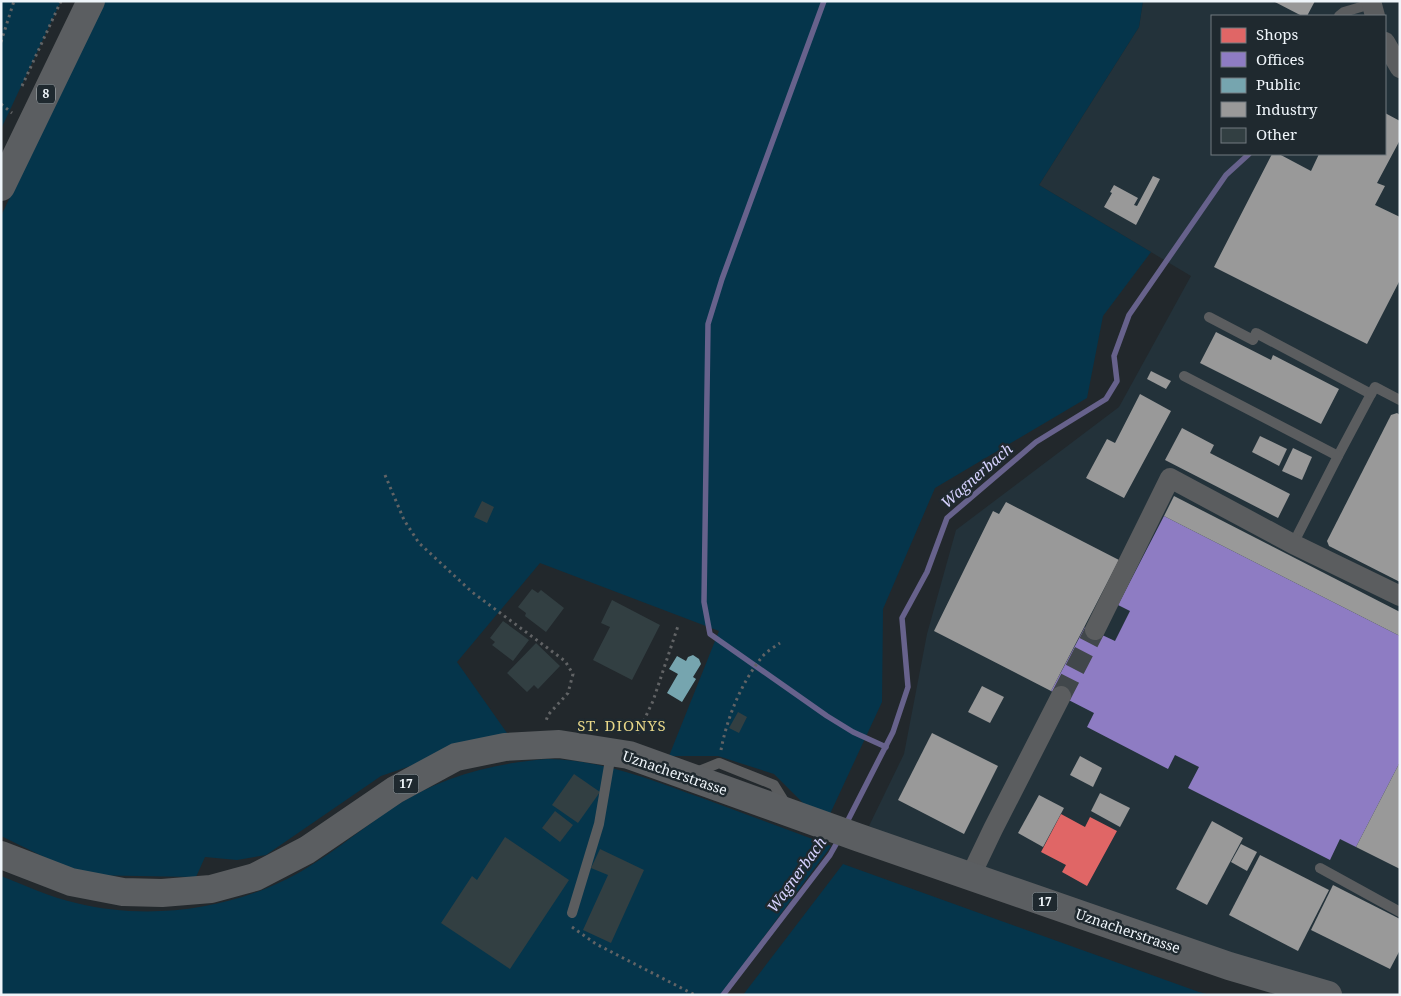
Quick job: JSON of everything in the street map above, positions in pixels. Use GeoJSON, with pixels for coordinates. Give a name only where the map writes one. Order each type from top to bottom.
{"type":"FeatureCollection","features":[{"type":"Feature","properties":{"kind":"main road","name":"8"},"geometry":{"type":"LineString","coordinates":[[1,186],[91,1]]}},
{"type":"Feature","properties":{"kind":"main road","name":"Uznacherstrasse"},"geometry":{"type":"LineString","coordinates":[[1,855],[71,882],[123,892],[162,893],[211,889],[255,877],[307,850],[395,790],[456,757],[504,747],[559,744],[620,754],[1229,966],[1328,995]]}},
{"type":"Feature","properties":{"kind":"street"},"geometry":{"type":"LineString","coordinates":[[1386,44],[1400,68]]}},
{"type":"Feature","properties":{"kind":"street"},"geometry":{"type":"LineString","coordinates":[[1094,630],[1170,478],[1296,545],[1400,596]]}},
{"type":"Feature","properties":{"kind":"street"},"geometry":{"type":"LineString","coordinates":[[971,876],[1061,696]]}},
{"type":"Feature","properties":{"kind":"lane"},"geometry":{"type":"LineString","coordinates":[[1340,15],[1344,12],[1373,7]]}},
{"type":"Feature","properties":{"kind":"lane"},"geometry":{"type":"LineString","coordinates":[[1209,317],[1253,340],[1256,333],[1371,394]]}},
{"type":"Feature","properties":{"kind":"lane"},"geometry":{"type":"LineString","coordinates":[[1184,376],[1338,456]]}},
{"type":"Feature","properties":{"kind":"lane"},"geometry":{"type":"LineString","coordinates":[[1296,545],[1338,456],[1375,387],[1400,400]]}},
{"type":"Feature","properties":{"kind":"lane"},"geometry":{"type":"LineString","coordinates":[[572,913],[620,754]]}},
{"type":"Feature","properties":{"kind":"lane"},"geometry":{"type":"LineString","coordinates":[[686,776],[719,763],[774,785],[792,814]]}},
{"type":"Feature","properties":{"kind":"lane"},"geometry":{"type":"LineString","coordinates":[[1320,868],[1400,912]]}},
{"type":"Feature","properties":{"kind":"path"},"geometry":{"type":"LineString","coordinates":[[1,42],[14,1]]}},
{"type":"Feature","properties":{"kind":"path"},"geometry":{"type":"LineString","coordinates":[[21,87],[61,1]]}},
{"type":"Feature","properties":{"kind":"path"},"geometry":{"type":"LineString","coordinates":[[10,112],[13,104]]}},
{"type":"Feature","properties":{"kind":"path"},"geometry":{"type":"LineString","coordinates":[[385,475],[404,520],[419,543],[472,592],[566,661],[574,674],[568,693],[548,715],[537,745]]}},
{"type":"Feature","properties":{"kind":"path"},"geometry":{"type":"LineString","coordinates":[[620,754],[653,701],[678,626]]}},
{"type":"Feature","properties":{"kind":"path"},"geometry":{"type":"LineString","coordinates":[[719,763],[724,737],[735,704],[763,656],[780,643]]}},
{"type":"Feature","properties":{"kind":"path"},"geometry":{"type":"LineString","coordinates":[[572,913],[570,926],[596,944],[695,995]]}},
{"type":"Feature","properties":{"kind":"shaded area"},"geometry":{"type":"Polygon","coordinates":[[[1,1],[61,1],[1,129],[1,1]]]}},
{"type":"Feature","properties":{"kind":"shaded area"},"geometry":{"type":"Polygon","coordinates":[[[104,1],[1143,1],[1139,27],[1039,185],[1151,252],[1103,316],[1087,398],[935,488],[883,609],[882,702],[830,814],[811,811],[774,774],[718,756],[669,756],[719,631],[540,563],[457,662],[507,733],[381,776],[266,855],[237,860],[205,857],[196,877],[81,875],[1,836],[1,216],[104,1]]]}},
{"type":"Feature","properties":{"kind":"shaded area"},"geometry":{"type":"Polygon","coordinates":[[[1143,1],[1400,1],[1400,995],[1328,995],[971,875],[869,826],[904,754],[927,634],[956,530],[1119,407],[1191,276],[1039,185],[1139,27],[1143,1]]]}},
{"type":"Feature","properties":{"kind":"shaded area"},"geometry":{"type":"Polygon","coordinates":[[[548,759],[588,763],[626,772],[664,784],[831,846],[721,995],[1,995],[1,876],[57,898],[102,908],[156,911],[210,905],[237,899],[287,879],[328,854],[394,807],[430,787],[487,768],[548,759]]]}},
{"type":"Feature","properties":{"kind":"shaded area"},"geometry":{"type":"Polygon","coordinates":[[[843,864],[1199,992],[1210,995],[743,995],[843,864]]]}},
{"type":"Feature","properties":{"kind":"building: Shops"},"geometry":{"type":"Polygon","coordinates":[[[1061,814],[1085,827],[1090,817],[1117,831],[1087,886],[1062,872],[1066,865],[1041,852],[1061,814]]]}},
{"type":"Feature","properties":{"kind":"building: Offices"},"geometry":{"type":"Polygon","coordinates":[[[1164,516],[1400,636],[1400,762],[1356,847],[1340,839],[1330,860],[1188,788],[1199,767],[1175,755],[1168,769],[1087,727],[1094,713],[1051,691],[1085,627],[1115,641],[1130,611],[1118,605],[1164,516]]]}},
{"type":"Feature","properties":{"kind":"building: Public"},"geometry":{"type":"Polygon","coordinates":[[[693,655],[699,659],[701,664],[693,677],[696,679],[682,702],[667,693],[678,674],[669,669],[677,656],[686,661],[688,657],[693,655]]]}},
{"type":"Feature","properties":{"kind":"building: Industry"},"geometry":{"type":"Polygon","coordinates":[[[1273,1],[1315,1],[1308,15],[1300,15],[1273,1]]]}},
{"type":"Feature","properties":{"kind":"building: Industry"},"geometry":{"type":"Polygon","coordinates":[[[1386,114],[1400,121],[1400,140],[1377,183],[1385,186],[1375,205],[1400,217],[1400,280],[1367,344],[1214,267],[1271,155],[1281,155],[1311,171],[1319,155],[1386,155],[1386,114]]]}},
{"type":"Feature","properties":{"kind":"building: Industry"},"geometry":{"type":"Polygon","coordinates":[[[1153,176],[1160,179],[1136,225],[1104,207],[1114,185],[1138,198],[1134,205],[1137,206],[1153,176]]]}},
{"type":"Feature","properties":{"kind":"building: Industry"},"geometry":{"type":"Polygon","coordinates":[[[1216,332],[1271,360],[1273,355],[1339,389],[1321,424],[1200,363],[1216,332]]]}},
{"type":"Feature","properties":{"kind":"building: Industry"},"geometry":{"type":"Polygon","coordinates":[[[1151,371],[1171,381],[1166,389],[1147,379],[1151,371]]]}},
{"type":"Feature","properties":{"kind":"building: Industry"},"geometry":{"type":"Polygon","coordinates":[[[1140,394],[1171,411],[1124,498],[1086,478],[1107,439],[1115,443],[1140,394]]]}},
{"type":"Feature","properties":{"kind":"building: Industry"},"geometry":{"type":"Polygon","coordinates":[[[1397,413],[1400,415],[1400,582],[1329,546],[1327,541],[1391,415],[1397,413]]]}},
{"type":"Feature","properties":{"kind":"building: Industry"},"geometry":{"type":"Polygon","coordinates":[[[1182,428],[1214,445],[1210,453],[1290,494],[1278,518],[1165,460],[1182,428]]]}},
{"type":"Feature","properties":{"kind":"building: Industry"},"geometry":{"type":"Polygon","coordinates":[[[1260,436],[1287,449],[1279,466],[1252,452],[1260,436]]]}},
{"type":"Feature","properties":{"kind":"building: Industry"},"geometry":{"type":"Polygon","coordinates":[[[1293,448],[1312,457],[1302,480],[1282,471],[1293,448]]]}},
{"type":"Feature","properties":{"kind":"building: Industry"},"geometry":{"type":"Polygon","coordinates":[[[1174,496],[1400,612],[1400,636],[1164,516],[1174,496]]]}},
{"type":"Feature","properties":{"kind":"building: Industry"},"geometry":{"type":"Polygon","coordinates":[[[1006,502],[1119,560],[1051,691],[934,631],[993,511],[999,514],[1006,502]]]}},
{"type":"Feature","properties":{"kind":"building: Industry"},"geometry":{"type":"Polygon","coordinates":[[[982,686],[1004,697],[990,723],[968,712],[982,686]]]}},
{"type":"Feature","properties":{"kind":"building: Industry"},"geometry":{"type":"Polygon","coordinates":[[[932,733],[998,766],[964,834],[898,800],[932,733]]]}},
{"type":"Feature","properties":{"kind":"building: Industry"},"geometry":{"type":"Polygon","coordinates":[[[1080,756],[1102,768],[1093,787],[1070,775],[1080,756]]]}},
{"type":"Feature","properties":{"kind":"building: Industry"},"geometry":{"type":"Polygon","coordinates":[[[1400,762],[1400,869],[1356,847],[1400,762]]]}},
{"type":"Feature","properties":{"kind":"building: Industry"},"geometry":{"type":"Polygon","coordinates":[[[1100,793],[1130,808],[1120,827],[1091,811],[1100,793]]]}},
{"type":"Feature","properties":{"kind":"building: Industry"},"geometry":{"type":"Polygon","coordinates":[[[1039,795],[1064,808],[1043,847],[1018,833],[1039,795]]]}},
{"type":"Feature","properties":{"kind":"building: Industry"},"geometry":{"type":"Polygon","coordinates":[[[1212,821],[1243,838],[1207,905],[1176,889],[1212,821]]]}},
{"type":"Feature","properties":{"kind":"building: Industry"},"geometry":{"type":"Polygon","coordinates":[[[1241,844],[1257,852],[1247,871],[1231,862],[1241,844]]]}},
{"type":"Feature","properties":{"kind":"building: Industry"},"geometry":{"type":"Polygon","coordinates":[[[1260,855],[1329,890],[1298,951],[1229,915],[1260,855]]]}},
{"type":"Feature","properties":{"kind":"building: Industry"},"geometry":{"type":"Polygon","coordinates":[[[1333,885],[1400,919],[1400,950],[1390,969],[1311,930],[1333,885]]]}},
{"type":"Feature","properties":{"kind":"building: Other"},"geometry":{"type":"Polygon","coordinates":[[[482,501],[494,507],[487,523],[474,517],[482,501]]]}},
{"type":"Feature","properties":{"kind":"building: Other"},"geometry":{"type":"Polygon","coordinates":[[[532,589],[538,593],[541,590],[564,608],[546,632],[525,616],[526,613],[518,607],[532,589]]]}},
{"type":"Feature","properties":{"kind":"building: Other"},"geometry":{"type":"Polygon","coordinates":[[[612,600],[660,625],[632,680],[593,660],[610,627],[601,623],[612,600]]]}},
{"type":"Feature","properties":{"kind":"building: Other"},"geometry":{"type":"Polygon","coordinates":[[[503,621],[529,640],[513,661],[492,645],[495,642],[490,638],[503,621]]]}},
{"type":"Feature","properties":{"kind":"building: Other"},"geometry":{"type":"Polygon","coordinates":[[[536,643],[560,666],[538,689],[534,685],[527,692],[507,673],[536,643]]]}},
{"type":"Feature","properties":{"kind":"building: Other"},"geometry":{"type":"Polygon","coordinates":[[[738,712],[747,717],[739,733],[729,728],[738,712]]]}},
{"type":"Feature","properties":{"kind":"building: Other"},"geometry":{"type":"Polygon","coordinates":[[[574,774],[600,792],[578,823],[552,805],[574,774]]]}},
{"type":"Feature","properties":{"kind":"building: Other"},"geometry":{"type":"Polygon","coordinates":[[[555,811],[573,825],[560,842],[542,828],[555,811]]]}},
{"type":"Feature","properties":{"kind":"building: Other"},"geometry":{"type":"Polygon","coordinates":[[[505,837],[569,880],[510,969],[441,923],[472,876],[477,880],[505,837]]]}},
{"type":"Feature","properties":{"kind":"building: Other"},"geometry":{"type":"Polygon","coordinates":[[[600,849],[644,870],[611,943],[583,930],[608,875],[591,868],[600,849]]]}},
{"type":"Feature","properties":{"kind":"waterway"},"geometry":{"type":"LineString","coordinates":[[824,1],[722,279],[708,324],[704,602],[710,634],[827,716],[853,732],[886,747]]}},
{"type":"Feature","properties":{"kind":"waterway","name":"Wagnerbach"},"geometry":{"type":"LineString","coordinates":[[845,826],[893,732],[908,687],[902,618],[927,572],[947,518],[1036,442],[1106,399],[1117,381],[1114,356],[1129,315],[1226,175],[1248,155]]}},
{"type":"Feature","properties":{"kind":"waterway","name":"Wagnerbach"},"geometry":{"type":"LineString","coordinates":[[723,995],[830,855],[839,839]]}},
{"type":"Feature","properties":{"kind":"tunnel"},"geometry":{"type":"LineString","coordinates":[[1061,696],[1095,630]]}},
{"type":"Feature","properties":{"kind":"district","name":"ST. DIONYS"},"geometry":{"type":"Point","coordinates":[622,726]}}]}
